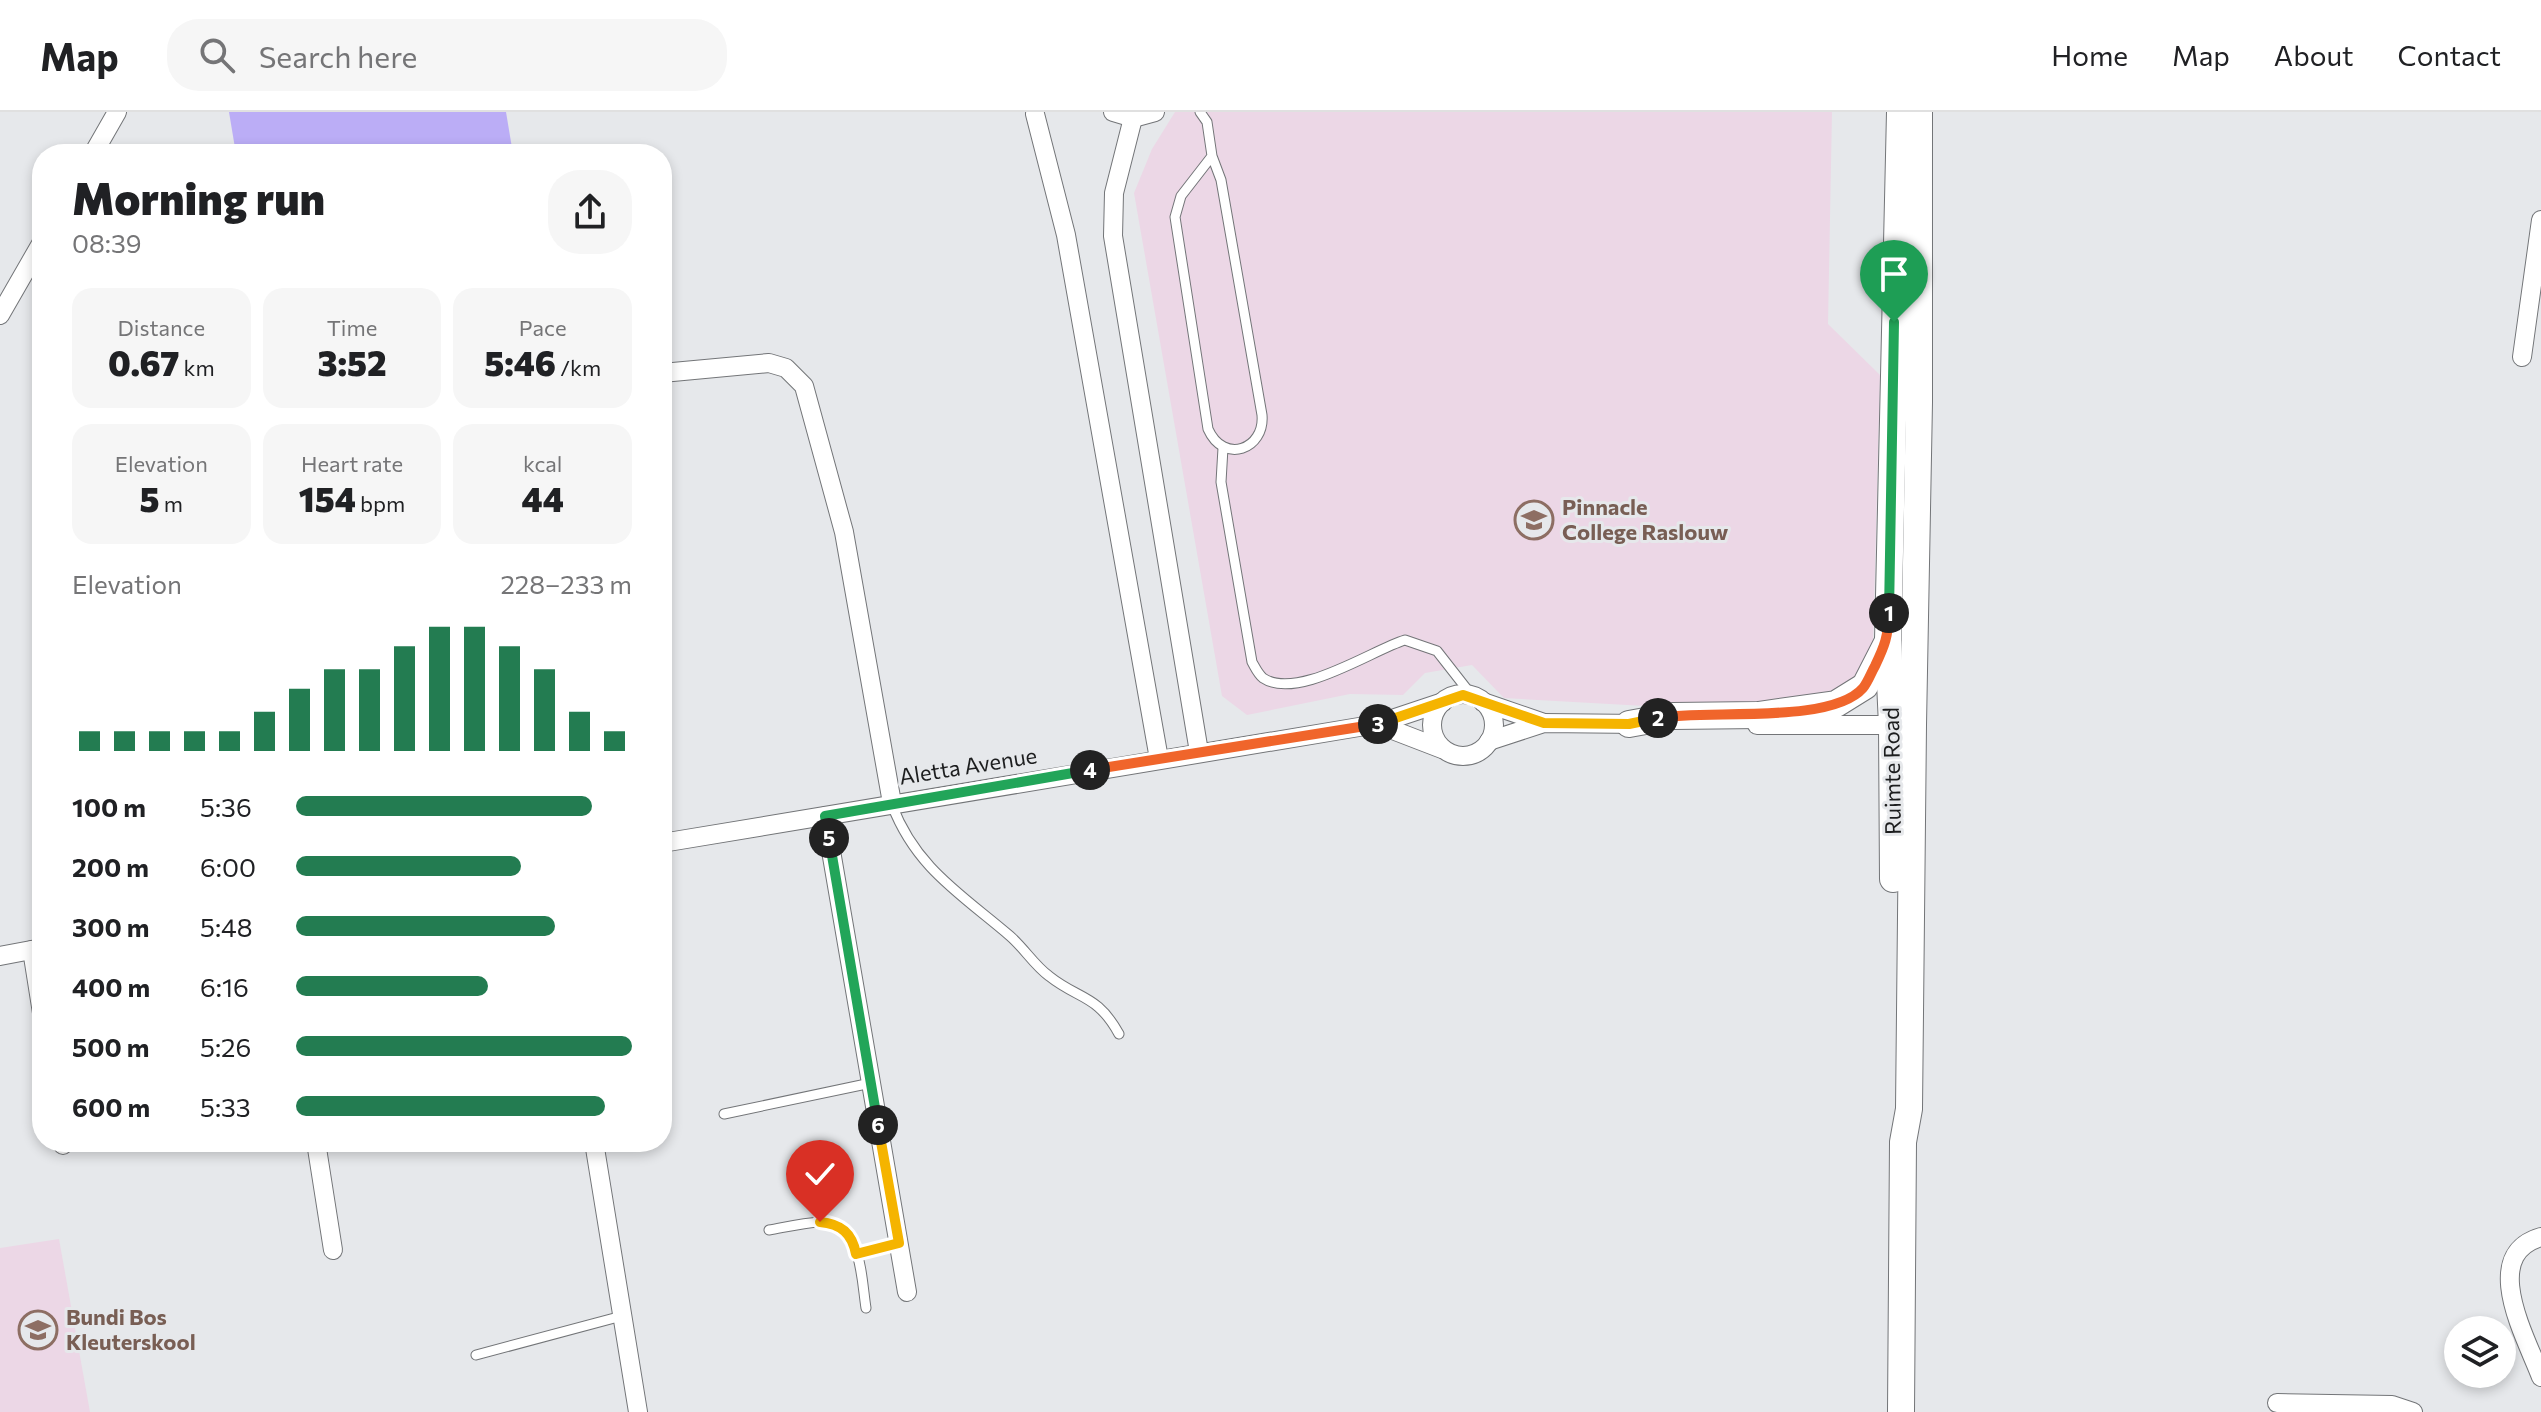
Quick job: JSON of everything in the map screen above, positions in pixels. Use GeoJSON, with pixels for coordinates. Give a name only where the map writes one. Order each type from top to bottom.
{"type":"FeatureCollection","features":[{"type":"Feature","properties":{"kind":"main road","name":"Ruimte Road"},"geometry":{"type":"LineString","coordinates":[[1900,112],[1888,640],[1902,725]]}},
{"type":"Feature","properties":{"kind":"main road","name":"Ruimte Road"},"geometry":{"type":"LineString","coordinates":[[1901,1412],[1903,1142],[1909,1109],[1902,725],[1919,402],[1919,112]]}},
{"type":"Feature","properties":{"kind":"main road"},"geometry":{"type":"LineString","coordinates":[[1629,724],[1673,716],[1758,715],[1836,704],[1865,686],[1888,640]]}},
{"type":"Feature","properties":{"kind":"street"},"geometry":{"type":"LineString","coordinates":[[99,144],[117,112]]}},
{"type":"Feature","properties":{"kind":"street"},"geometry":{"type":"LineString","coordinates":[[1113,112],[1133,118],[1155,112]]}},
{"type":"Feature","properties":{"kind":"street"},"geometry":{"type":"LineString","coordinates":[[1035,114],[1066,235],[1159,759]]}},
{"type":"Feature","properties":{"kind":"street"},"geometry":{"type":"LineString","coordinates":[[1133,118],[1114,193],[1113,236],[1199,752]]}},
{"type":"Feature","properties":{"kind":"street"},"geometry":{"type":"LineString","coordinates":[[2522,357],[2541,220]]}},
{"type":"Feature","properties":{"kind":"street"},"geometry":{"type":"LineString","coordinates":[[0,315],[32,259]]}},
{"type":"Feature","properties":{"kind":"street"},"geometry":{"type":"LineString","coordinates":[[672,372],[769,363],[786,368],[804,386],[844,532],[892,803]]}},
{"type":"Feature","properties":{"kind":"street"},"geometry":{"type":"LineString","coordinates":[[1478,699],[1493,720],[1489,741],[1482,749],[1462,757],[1442,749],[1432,731],[1436,710],[1452,696],[1478,699],[1544,723]]}},
{"type":"Feature","properties":{"kind":"street","name":"Aletta Avenue"},"geometry":{"type":"LineString","coordinates":[[672,841],[1377,724],[1443,702]]}},
{"type":"Feature","properties":{"kind":"street"},"geometry":{"type":"LineString","coordinates":[[1489,741],[1544,723],[1902,725]]}},
{"type":"Feature","properties":{"kind":"street","name":"Aletta Avenue"},"geometry":{"type":"LineString","coordinates":[[1377,724],[1442,749]]}},
{"type":"Feature","properties":{"kind":"street"},"geometry":{"type":"LineString","coordinates":[[825,816],[907,1292]]}},
{"type":"Feature","properties":{"kind":"street"},"geometry":{"type":"LineString","coordinates":[[0,956],[32,950]]}},
{"type":"Feature","properties":{"kind":"street"},"geometry":{"type":"LineString","coordinates":[[318,1152],[333,1250]]}},
{"type":"Feature","properties":{"kind":"street"},"geometry":{"type":"LineString","coordinates":[[596,1152],[638,1412]]}},
{"type":"Feature","properties":{"kind":"street"},"geometry":{"type":"LineString","coordinates":[[2541,1237],[2525,1242],[2515,1253],[2508,1271],[2518,1317],[2541,1377]]}},
{"type":"Feature","properties":{"kind":"street"},"geometry":{"type":"LineString","coordinates":[[2277,1403],[2392,1405],[2413,1412]]}},
{"type":"Feature","properties":{"kind":"lane"},"geometry":{"type":"LineString","coordinates":[[1200,112],[1207,122],[1212,156],[1221,180],[1263,423],[1248,446],[1236,451],[1223,448],[1213,440],[1208,429],[1175,217],[1181,196],[1212,156]]}},
{"type":"Feature","properties":{"kind":"lane"},"geometry":{"type":"LineString","coordinates":[[1207,122],[1215,112]]}},
{"type":"Feature","properties":{"kind":"lane"},"geometry":{"type":"LineString","coordinates":[[1223,448],[1221,482],[1252,662],[1259,675],[1279,683],[1296,682],[1344,669],[1405,640],[1437,651],[1478,699]]}},
{"type":"Feature","properties":{"kind":"lane"},"geometry":{"type":"LineString","coordinates":[[892,803],[910,843],[943,881],[1014,939],[1049,977],[1099,1006],[1119,1034]]}},
{"type":"Feature","properties":{"kind":"lane"},"geometry":{"type":"LineString","coordinates":[[724,1114],[871,1083]]}},
{"type":"Feature","properties":{"kind":"lane"},"geometry":{"type":"LineString","coordinates":[[769,1230],[820,1222],[846,1230],[854,1244],[866,1308]]}},
{"type":"Feature","properties":{"kind":"lane"},"geometry":{"type":"LineString","coordinates":[[856,1254],[899,1243]]}},
{"type":"Feature","properties":{"kind":"lane"},"geometry":{"type":"LineString","coordinates":[[476,1355],[622,1316]]}},
{"type":"Feature","properties":{"kind":"shaded area","name":"Pinnacle College Raslouw"},"geometry":{"type":"Polygon","coordinates":[[[1175,112],[1832,112],[1828,324],[1880,375],[1872,682],[1823,716],[1504,698],[1472,665],[1425,673],[1403,695],[1350,694],[1247,715],[1222,696],[1134,193],[1152,149],[1175,112]]]}},
{"type":"Feature","properties":{"kind":"shaded area","name":"Bundi Bos Kleuterskool"},"geometry":{"type":"Polygon","coordinates":[[[59,1239],[90,1412],[0,1412],[0,1248],[59,1239]]]}},
{"type":"Feature","properties":{"kind":"building"},"geometry":{"type":"Polygon","coordinates":[[[229,112],[506,112],[511,144],[234,144],[229,112]]]}},
{"type":"Feature","properties":{"kind":"place","name":"Pinnacle College Raslouw"},"geometry":{"type":"Point","coordinates":[1534,520]}},
{"type":"Feature","properties":{"kind":"place","name":"Bundi Bos Kleuterskool"},"geometry":{"type":"Point","coordinates":[38,1330]}},
{"type":"Feature","properties":{"kind":"route"},"geometry":{"type":"LineString","coordinates":[[820,1222],[846,1230],[856,1254],[899,1243],[825,816],[1377,724],[1443,702],[1452,696],[1473,697],[1544,723],[1629,724],[1673,716],[1758,715],[1836,704],[1865,686],[1888,640],[1894,322]]}}]}
